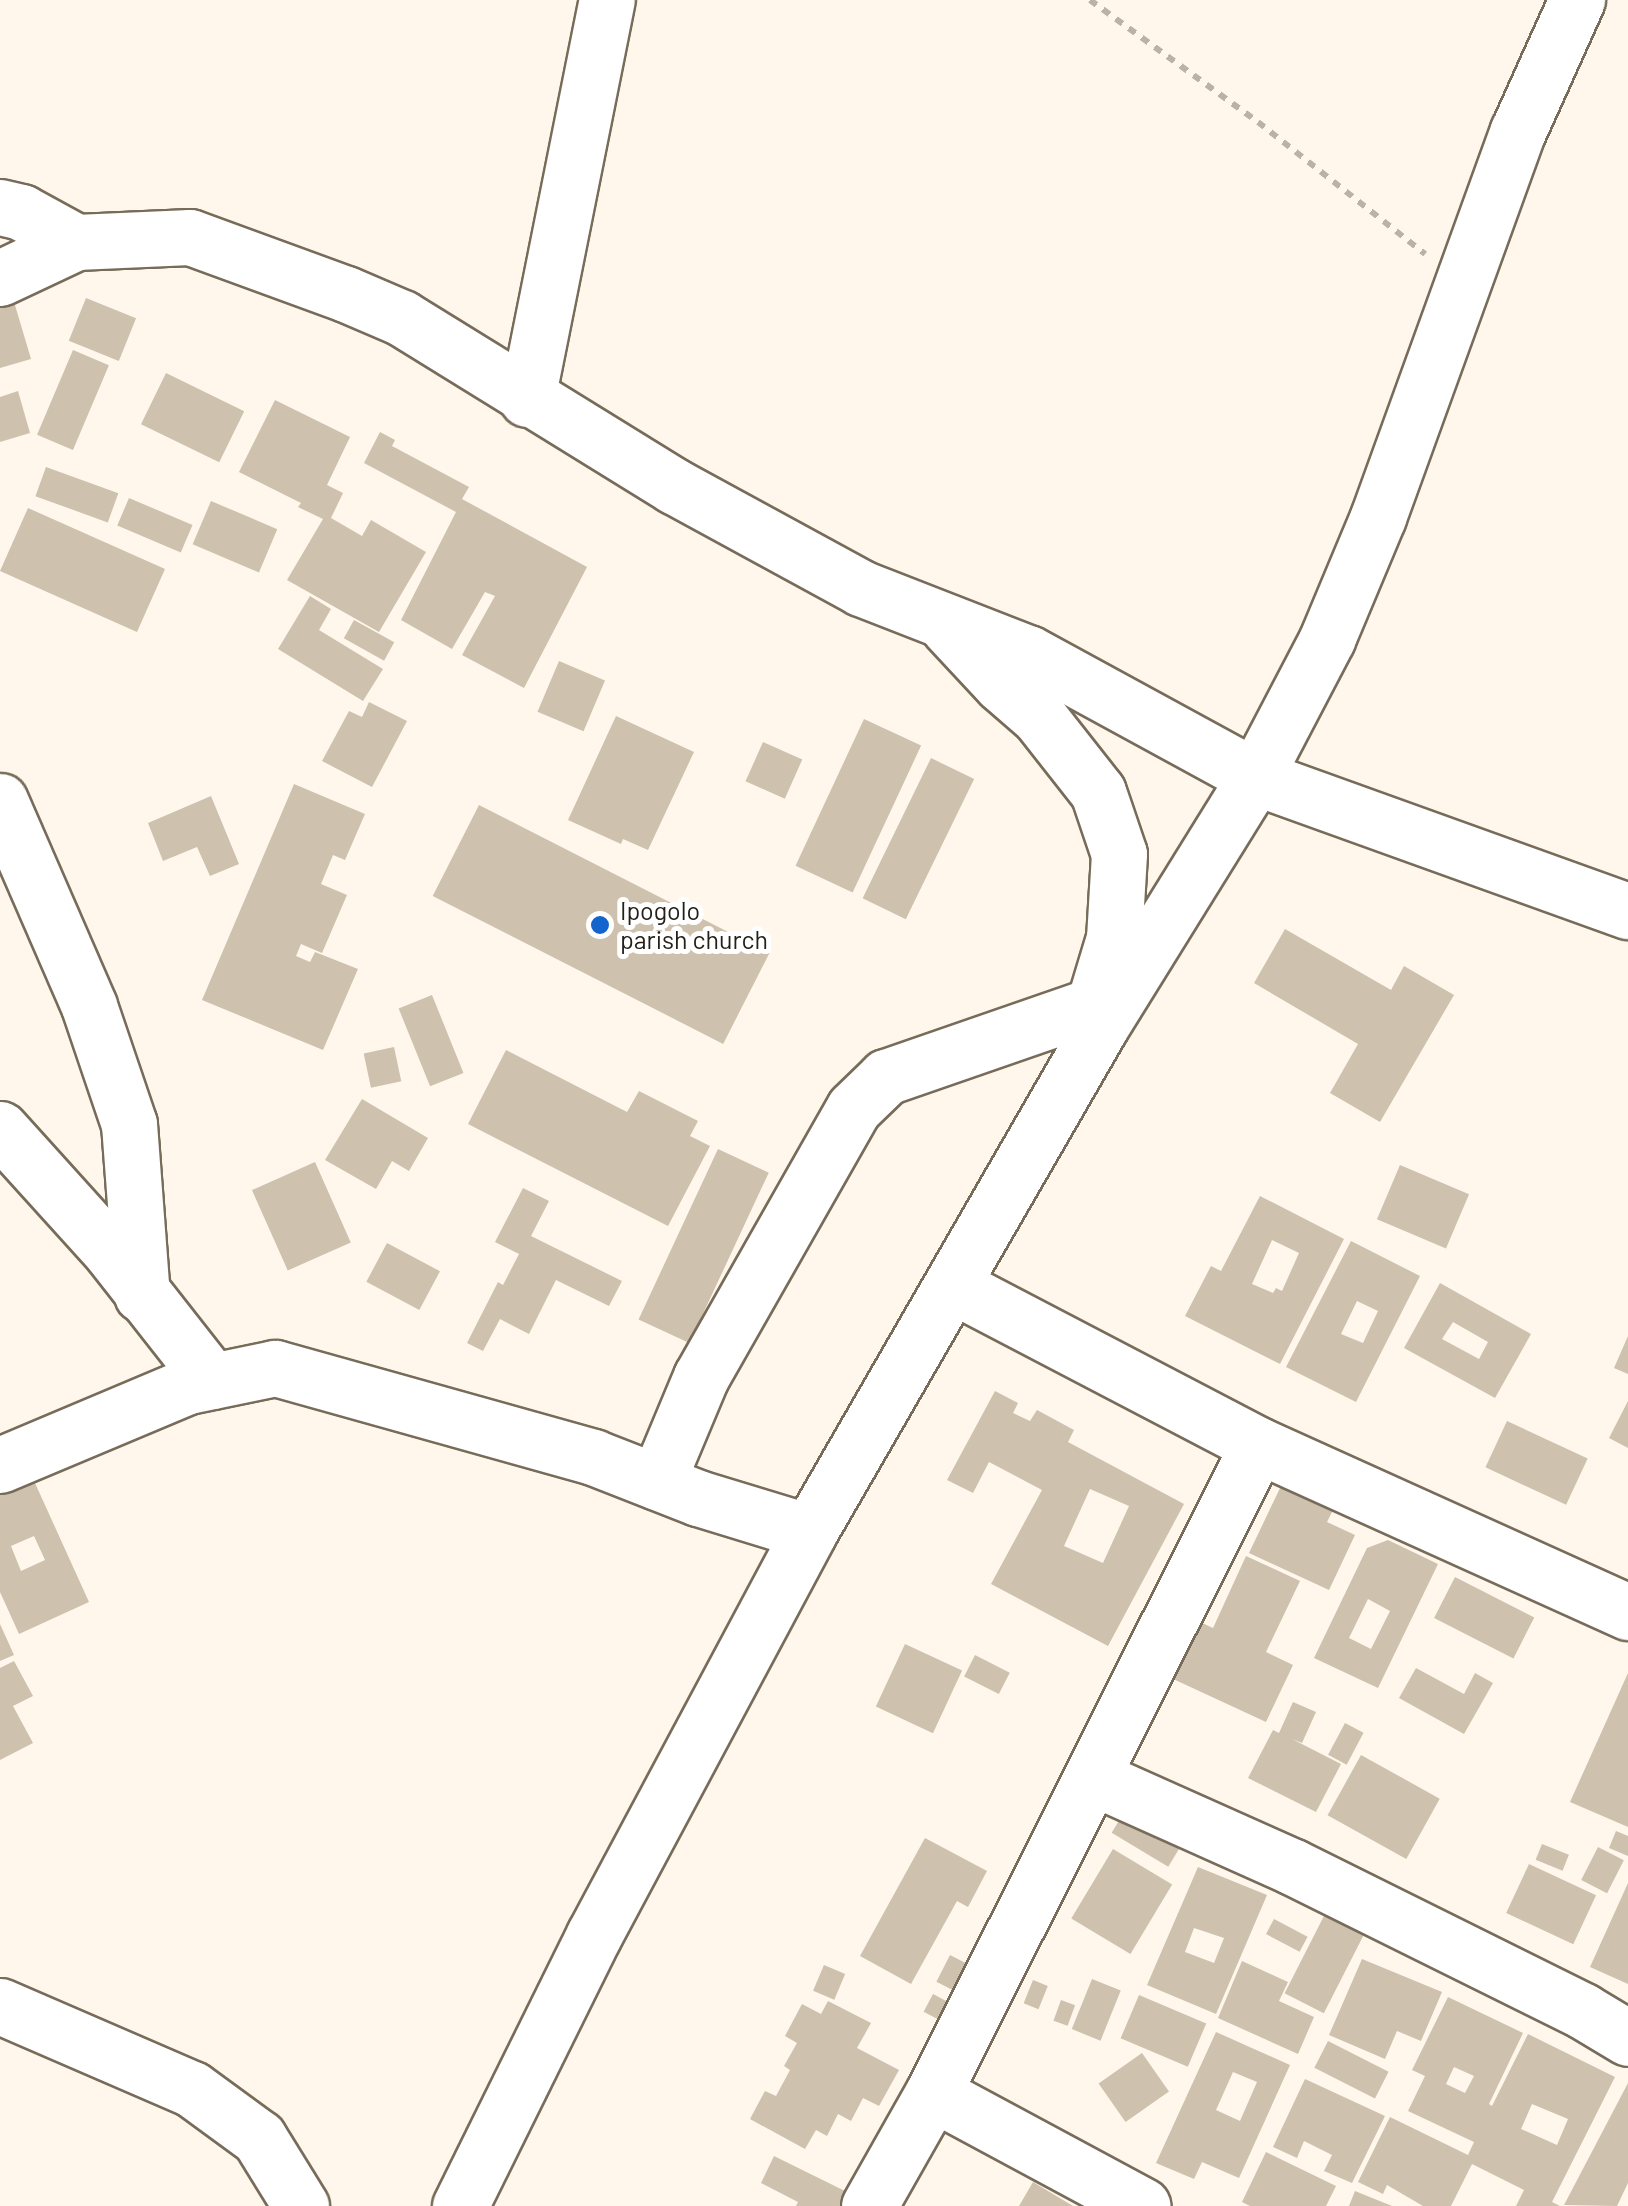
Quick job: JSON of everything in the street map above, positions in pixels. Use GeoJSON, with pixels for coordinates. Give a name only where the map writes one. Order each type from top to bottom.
{"type":"FeatureCollection","features":[{"type":"Feature","properties":{"kind":"street"},"geometry":{"type":"LineString","coordinates":[[527,399],[607,0]]}},
{"type":"Feature","properties":{"kind":"street"},"geometry":{"type":"LineString","coordinates":[[460,2206],[594,1934],[810,1532],[954,1286],[1096,1017],[1255,778],[1327,639],[1378,517],[1518,131],[1577,0]]}},
{"type":"Feature","properties":{"kind":"street"},"geometry":{"type":"LineString","coordinates":[[0,207],[20,212],[76,242]]}},
{"type":"Feature","properties":{"kind":"street"},"geometry":{"type":"LineString","coordinates":[[0,278],[76,242],[190,238],[402,318],[527,399],[860,588],[1028,652],[1255,778],[1628,911]]}},
{"type":"Feature","properties":{"kind":"street"},"geometry":{"type":"LineString","coordinates":[[940,618],[1001,684],[1040,717],[1098,792],[1119,854],[1114,938],[1096,1017]]}},
{"type":"Feature","properties":{"kind":"street"},"geometry":{"type":"LineString","coordinates":[[0,801],[89,1006],[129,1124],[142,1295]]}},
{"type":"Feature","properties":{"kind":"street"},"geometry":{"type":"LineString","coordinates":[[657,1482],[701,1377],[854,1108],[886,1078],[1096,1017]]}},
{"type":"Feature","properties":{"kind":"street"},"geometry":{"type":"LineString","coordinates":[[0,1129],[111,1252],[212,1381]]}},
{"type":"Feature","properties":{"kind":"street"},"geometry":{"type":"LineString","coordinates":[[954,1286],[1258,1445],[1628,1612]]}},
{"type":"Feature","properties":{"kind":"street"},"geometry":{"type":"LineString","coordinates":[[0,1465],[188,1386],[275,1368],[315,1376],[383,1402],[527,1438],[810,1532]]}},
{"type":"Feature","properties":{"kind":"street"},"geometry":{"type":"LineString","coordinates":[[869,2206],[933,2094],[1258,1445]]}},
{"type":"Feature","properties":{"kind":"street"},"geometry":{"type":"LineString","coordinates":[[1094,1778],[1291,1866],[1583,2011],[1628,2038]]}},
{"type":"Feature","properties":{"kind":"street"},"geometry":{"type":"LineString","coordinates":[[0,2006],[192,2089],[260,2138],[301,2206]]}},
{"type":"Feature","properties":{"kind":"street"},"geometry":{"type":"LineString","coordinates":[[933,2094],[1143,2206]]}},
{"type":"Feature","properties":{"kind":"path"},"geometry":{"type":"LineString","coordinates":[[1090,0],[1258,122],[1462,283]]}},
{"type":"Feature","properties":{"kind":"building"},"geometry":{"type":"Polygon","coordinates":[[[12,295],[31,359],[0,368],[0,298],[12,295]]]}},
{"type":"Feature","properties":{"kind":"building"},"geometry":{"type":"Polygon","coordinates":[[[86,298],[136,318],[119,361],[69,341],[86,298]]]}},
{"type":"Feature","properties":{"kind":"building"},"geometry":{"type":"Polygon","coordinates":[[[73,350],[109,365],[73,450],[37,435],[73,350]]]}},
{"type":"Feature","properties":{"kind":"building"},"geometry":{"type":"Polygon","coordinates":[[[166,373],[244,411],[219,462],[141,424],[166,373]]]}},
{"type":"Feature","properties":{"kind":"building"},"geometry":{"type":"Polygon","coordinates":[[[18,391],[30,433],[0,442],[0,397],[18,391]]]}},
{"type":"Feature","properties":{"kind":"building"},"geometry":{"type":"Polygon","coordinates":[[[275,400],[350,437],[327,485],[343,493],[331,518],[362,536],[371,520],[426,552],[379,632],[287,580],[323,519],[298,507],[301,503],[239,472],[275,400]]]}},
{"type":"Feature","properties":{"kind":"building"},"geometry":{"type":"Polygon","coordinates":[[[380,432],[395,440],[392,446],[469,487],[462,499],[587,567],[524,688],[462,655],[495,596],[485,592],[452,649],[401,620],[456,512],[364,463],[380,432]]]}},
{"type":"Feature","properties":{"kind":"building"},"geometry":{"type":"Polygon","coordinates":[[[46,467],[118,493],[108,522],[35,496],[46,467]]]}},
{"type":"Feature","properties":{"kind":"building"},"geometry":{"type":"Polygon","coordinates":[[[129,498],[193,525],[181,553],[117,526],[129,498]]]}},
{"type":"Feature","properties":{"kind":"building"},"geometry":{"type":"Polygon","coordinates":[[[211,501],[277,529],[259,572],[193,544],[211,501]]]}},
{"type":"Feature","properties":{"kind":"building"},"geometry":{"type":"Polygon","coordinates":[[[28,508],[165,569],[137,632],[0,571],[28,508]]]}},
{"type":"Feature","properties":{"kind":"building"},"geometry":{"type":"Polygon","coordinates":[[[310,596],[331,609],[319,630],[383,669],[363,701],[278,649],[310,596]]]}},
{"type":"Feature","properties":{"kind":"building"},"geometry":{"type":"Polygon","coordinates":[[[354,620],[394,642],[384,661],[344,638],[354,620]]]}},
{"type":"Feature","properties":{"kind":"building"},"geometry":{"type":"Polygon","coordinates":[[[559,661],[605,681],[584,731],[538,712],[559,661]]]}},
{"type":"Feature","properties":{"kind":"building"},"geometry":{"type":"Polygon","coordinates":[[[369,702],[407,721],[372,787],[322,761],[349,711],[362,717],[369,702]]]}},
{"type":"Feature","properties":{"kind":"building"},"geometry":{"type":"Polygon","coordinates":[[[616,716],[694,752],[648,850],[623,839],[621,844],[568,820],[616,716]]]}},
{"type":"Feature","properties":{"kind":"building"},"geometry":{"type":"Polygon","coordinates":[[[864,719],[921,746],[853,892],[796,866],[864,719]]]}},
{"type":"Feature","properties":{"kind":"building"},"geometry":{"type":"Polygon","coordinates":[[[763,742],[802,759],[785,799],[746,781],[763,742]]]}},
{"type":"Feature","properties":{"kind":"building"},"geometry":{"type":"Polygon","coordinates":[[[931,758],[974,779],[906,919],[863,898],[931,758]]]}},
{"type":"Feature","properties":{"kind":"building"},"geometry":{"type":"Polygon","coordinates":[[[294,784],[365,814],[345,860],[333,855],[321,884],[347,895],[322,953],[301,944],[296,956],[310,962],[315,952],[358,969],[323,1050],[202,1000],[294,784]]]}},
{"type":"Feature","properties":{"kind":"building"},"geometry":{"type":"Polygon","coordinates":[[[211,796],[239,864],[210,876],[197,847],[163,861],[148,823],[211,796]]]}},
{"type":"Feature","properties":{"kind":"building","name":"Ipogolo parish church"},"geometry":{"type":"Polygon","coordinates":[[[479,805],[769,953],[723,1044],[433,896],[479,805]]]}},
{"type":"Feature","properties":{"kind":"building"},"geometry":{"type":"Polygon","coordinates":[[[1285,929],[1391,990],[1404,966],[1454,995],[1380,1122],[1330,1093],[1358,1044],[1254,983],[1285,929]]]}},
{"type":"Feature","properties":{"kind":"building"},"geometry":{"type":"Polygon","coordinates":[[[432,995],[463,1073],[430,1086],[399,1008],[432,995]]]}},
{"type":"Feature","properties":{"kind":"building"},"geometry":{"type":"Polygon","coordinates":[[[394,1047],[401,1081],[371,1088],[364,1053],[394,1047]]]}},
{"type":"Feature","properties":{"kind":"building"},"geometry":{"type":"Polygon","coordinates":[[[506,1050],[627,1112],[639,1091],[698,1121],[690,1136],[710,1146],[668,1226],[468,1124],[506,1050]]]}},
{"type":"Feature","properties":{"kind":"building"},"geometry":{"type":"Polygon","coordinates":[[[362,1099],[428,1138],[409,1171],[392,1161],[376,1189],[325,1160],[362,1099]]]}},
{"type":"Feature","properties":{"kind":"building"},"geometry":{"type":"Polygon","coordinates":[[[718,1149],[769,1173],[689,1343],[639,1319],[718,1149]]]}},
{"type":"Feature","properties":{"kind":"building"},"geometry":{"type":"Polygon","coordinates":[[[315,1162],[351,1242],[288,1270],[252,1190],[315,1162]]]}},
{"type":"Feature","properties":{"kind":"building"},"geometry":{"type":"Polygon","coordinates":[[[1400,1165],[1469,1194],[1446,1249],[1377,1219],[1400,1165]]]}},
{"type":"Feature","properties":{"kind":"building"},"geometry":{"type":"Polygon","coordinates":[[[523,1188],[549,1201],[531,1236],[622,1281],[609,1306],[556,1280],[529,1334],[500,1319],[483,1351],[467,1343],[498,1282],[503,1285],[519,1254],[495,1242],[523,1188]]]}},
{"type":"Feature","properties":{"kind":"building"},"geometry":{"type":"Polygon","coordinates":[[[1260,1196],[1344,1239],[1280,1364],[1185,1316],[1211,1266],[1221,1271],[1260,1196]],[[1272,1240],[1252,1284],[1273,1293],[1276,1288],[1282,1291],[1299,1253],[1272,1240]]]}},
{"type":"Feature","properties":{"kind":"building"},"geometry":{"type":"Polygon","coordinates":[[[1351,1241],[1420,1276],[1356,1402],[1286,1367],[1351,1241]],[[1357,1301],[1341,1334],[1363,1343],[1378,1311],[1357,1301]]]}},
{"type":"Feature","properties":{"kind":"building"},"geometry":{"type":"Polygon","coordinates":[[[387,1243],[440,1271],[419,1310],[366,1282],[387,1243]]]}},
{"type":"Feature","properties":{"kind":"building"},"geometry":{"type":"Polygon","coordinates":[[[1440,1283],[1531,1334],[1495,1398],[1404,1348],[1440,1283]],[[1453,1322],[1442,1339],[1479,1359],[1488,1342],[1453,1322]]]}},
{"type":"Feature","properties":{"kind":"building"},"geometry":{"type":"Polygon","coordinates":[[[1628,1336],[1628,1374],[1614,1368],[1628,1336]]]}},
{"type":"Feature","properties":{"kind":"building"},"geometry":{"type":"Polygon","coordinates":[[[995,1391],[1018,1403],[1013,1413],[1030,1421],[1037,1410],[1074,1430],[1068,1442],[1184,1504],[1108,1646],[991,1584],[1042,1490],[989,1462],[973,1493],[947,1480],[995,1391]],[[1090,1489],[1064,1546],[1103,1563],[1129,1506],[1090,1489]]]}},
{"type":"Feature","properties":{"kind":"building"},"geometry":{"type":"Polygon","coordinates":[[[1628,1401],[1628,1448],[1609,1438],[1628,1401]]]}},
{"type":"Feature","properties":{"kind":"building"},"geometry":{"type":"Polygon","coordinates":[[[1507,1421],[1588,1459],[1566,1505],[1485,1467],[1507,1421]]]}},
{"type":"Feature","properties":{"kind":"building"},"geometry":{"type":"Polygon","coordinates":[[[30,1472],[89,1602],[19,1634],[0,1592],[0,1486],[30,1472]],[[34,1536],[11,1546],[21,1571],[45,1560],[34,1536]]]}},
{"type":"Feature","properties":{"kind":"building"},"geometry":{"type":"Polygon","coordinates":[[[1281,1486],[1333,1510],[1327,1522],[1355,1535],[1329,1590],[1249,1553],[1281,1486]]]}},
{"type":"Feature","properties":{"kind":"building"},"geometry":{"type":"Polygon","coordinates":[[[1388,1540],[1438,1564],[1378,1688],[1314,1658],[1367,1548],[1388,1540]],[[1368,1599],[1349,1638],[1371,1649],[1390,1611],[1368,1599]]]}},
{"type":"Feature","properties":{"kind":"building"},"geometry":{"type":"Polygon","coordinates":[[[1246,1556],[1300,1581],[1266,1652],[1293,1665],[1266,1722],[1171,1678],[1198,1621],[1213,1628],[1246,1556]]]}},
{"type":"Feature","properties":{"kind":"building"},"geometry":{"type":"Polygon","coordinates":[[[1455,1577],[1534,1617],[1513,1658],[1434,1618],[1455,1577]]]}},
{"type":"Feature","properties":{"kind":"building"},"geometry":{"type":"Polygon","coordinates":[[[0,1624],[14,1655],[0,1661],[0,1624]]]}},
{"type":"Feature","properties":{"kind":"building"},"geometry":{"type":"Polygon","coordinates":[[[905,1644],[962,1671],[933,1733],[876,1707],[905,1644]]]}},
{"type":"Feature","properties":{"kind":"building"},"geometry":{"type":"Polygon","coordinates":[[[975,1655],[1010,1673],[999,1694],[964,1676],[975,1655]]]}},
{"type":"Feature","properties":{"kind":"building"},"geometry":{"type":"Polygon","coordinates":[[[14,1661],[33,1696],[13,1706],[33,1743],[0,1760],[0,1668],[14,1661]]]}},
{"type":"Feature","properties":{"kind":"building"},"geometry":{"type":"Polygon","coordinates":[[[1416,1668],[1464,1694],[1475,1673],[1493,1683],[1464,1734],[1399,1698],[1416,1668]]]}},
{"type":"Feature","properties":{"kind":"building"},"geometry":{"type":"Polygon","coordinates":[[[1628,1673],[1628,1827],[1570,1802],[1628,1673]]]}},
{"type":"Feature","properties":{"kind":"building"},"geometry":{"type":"Polygon","coordinates":[[[1293,1702],[1316,1712],[1302,1743],[1292,1739],[1341,1764],[1316,1812],[1248,1778],[1273,1730],[1279,1733],[1293,1702]]]}},
{"type":"Feature","properties":{"kind":"building"},"geometry":{"type":"Polygon","coordinates":[[[1345,1723],[1364,1733],[1347,1765],[1328,1755],[1345,1723]]]}},
{"type":"Feature","properties":{"kind":"building"},"geometry":{"type":"Polygon","coordinates":[[[1361,1755],[1440,1799],[1406,1859],[1328,1815],[1361,1755]]]}},
{"type":"Feature","properties":{"kind":"building"},"geometry":{"type":"Polygon","coordinates":[[[1123,1814],[1180,1848],[1168,1867],[1112,1833],[1123,1814]]]}},
{"type":"Feature","properties":{"kind":"building"},"geometry":{"type":"Polygon","coordinates":[[[1616,1831],[1628,1836],[1628,1856],[1609,1848],[1616,1831]]]}},
{"type":"Feature","properties":{"kind":"building"},"geometry":{"type":"Polygon","coordinates":[[[925,1838],[987,1871],[968,1907],[957,1901],[911,1984],[860,1956],[925,1838]]]}},
{"type":"Feature","properties":{"kind":"building"},"geometry":{"type":"Polygon","coordinates":[[[1542,1844],[1569,1855],[1563,1871],[1536,1860],[1542,1844]]]}},
{"type":"Feature","properties":{"kind":"building"},"geometry":{"type":"Polygon","coordinates":[[[1598,1847],[1624,1860],[1607,1893],[1581,1880],[1598,1847]]]}},
{"type":"Feature","properties":{"kind":"building"},"geometry":{"type":"Polygon","coordinates":[[[1113,1849],[1172,1885],[1130,1954],[1071,1918],[1113,1849]]]}},
{"type":"Feature","properties":{"kind":"building"},"geometry":{"type":"Polygon","coordinates":[[[1529,1864],[1596,1895],[1573,1944],[1506,1913],[1529,1864]]]}},
{"type":"Feature","properties":{"kind":"building"},"geometry":{"type":"Polygon","coordinates":[[[1198,1867],[1267,1895],[1216,2014],[1147,1985],[1198,1867]],[[1194,1928],[1185,1952],[1214,1963],[1224,1938],[1194,1928]]]}},
{"type":"Feature","properties":{"kind":"building"},"geometry":{"type":"Polygon","coordinates":[[[1628,1883],[1628,1984],[1590,1967],[1628,1883]]]}},
{"type":"Feature","properties":{"kind":"building"},"geometry":{"type":"Polygon","coordinates":[[[1325,1914],[1364,1934],[1324,2013],[1285,1993],[1325,1914]]]}},
{"type":"Feature","properties":{"kind":"building"},"geometry":{"type":"Polygon","coordinates":[[[1274,1919],[1308,1937],[1300,1952],[1266,1934],[1274,1919]]]}},
{"type":"Feature","properties":{"kind":"building"},"geometry":{"type":"Polygon","coordinates":[[[950,1955],[970,1965],[956,1992],[936,1982],[950,1955]]]}},
{"type":"Feature","properties":{"kind":"building"},"geometry":{"type":"Polygon","coordinates":[[[1362,1959],[1442,1992],[1421,2041],[1397,2031],[1385,2059],[1329,2035],[1362,1959]]]}},
{"type":"Feature","properties":{"kind":"building"},"geometry":{"type":"Polygon","coordinates":[[[1242,1961],[1288,1982],[1279,2001],[1314,2017],[1298,2054],[1218,2018],[1242,1961]]]}},
{"type":"Feature","properties":{"kind":"building"},"geometry":{"type":"Polygon","coordinates":[[[824,1965],[845,1974],[834,2000],[813,1991],[824,1965]]]}},
{"type":"Feature","properties":{"kind":"building"},"geometry":{"type":"Polygon","coordinates":[[[1092,1979],[1121,1991],[1101,2041],[1072,2029],[1092,1979]]]}},
{"type":"Feature","properties":{"kind":"building"},"geometry":{"type":"Polygon","coordinates":[[[1033,1980],[1048,1986],[1038,2009],[1024,2003],[1033,1980]]]}},
{"type":"Feature","properties":{"kind":"building"},"geometry":{"type":"Polygon","coordinates":[[[933,1994],[956,2006],[947,2024],[924,2012],[933,1994]]]}},
{"type":"Feature","properties":{"kind":"building"},"geometry":{"type":"Polygon","coordinates":[[[1139,1995],[1206,2024],[1188,2067],[1121,2038],[1139,1995]]]}},
{"type":"Feature","properties":{"kind":"building"},"geometry":{"type":"Polygon","coordinates":[[[1448,1997],[1523,2033],[1489,2104],[1492,2106],[1528,2034],[1615,2077],[1552,2202],[1560,2206],[1516,2206],[1524,2190],[1472,2164],[1451,2206],[1423,2206],[1387,2185],[1383,2194],[1358,2182],[1390,2117],[1468,2155],[1474,2142],[1408,2111],[1425,2076],[1412,2070],[1448,1997]],[[1454,2067],[1446,2084],[1465,2093],[1474,2076],[1454,2067]],[[1532,2104],[1521,2129],[1557,2145],[1568,2119],[1532,2104]]]}},
{"type":"Feature","properties":{"kind":"building"},"geometry":{"type":"Polygon","coordinates":[[[1061,2000],[1075,2005],[1068,2026],[1053,2021],[1061,2000]]]}},
{"type":"Feature","properties":{"kind":"building"},"geometry":{"type":"Polygon","coordinates":[[[828,2001],[871,2023],[857,2048],[899,2070],[879,2106],[863,2098],[851,2121],[838,2114],[827,2136],[816,2130],[805,2149],[750,2119],[765,2091],[776,2096],[790,2070],[784,2066],[797,2043],[785,2036],[802,2004],[821,2014],[828,2001]]]}},
{"type":"Feature","properties":{"kind":"building"},"geometry":{"type":"Polygon","coordinates":[[[1216,2032],[1290,2065],[1239,2178],[1202,2162],[1194,2179],[1156,2163],[1216,2032]],[[1233,2072],[1216,2110],[1240,2121],[1257,2082],[1233,2072]]]}},
{"type":"Feature","properties":{"kind":"building"},"geometry":{"type":"Polygon","coordinates":[[[1328,2041],[1389,2072],[1375,2099],[1314,2068],[1328,2041]]]}},
{"type":"Feature","properties":{"kind":"building"},"geometry":{"type":"Polygon","coordinates":[[[1142,2053],[1169,2092],[1126,2122],[1099,2083],[1142,2053]]]}},
{"type":"Feature","properties":{"kind":"building"},"geometry":{"type":"Polygon","coordinates":[[[1305,2079],[1385,2116],[1352,2183],[1324,2171],[1332,2155],[1304,2141],[1297,2158],[1273,2147],[1305,2079]]]}},
{"type":"Feature","properties":{"kind":"building"},"geometry":{"type":"Polygon","coordinates":[[[1628,2083],[1628,2183],[1617,2206],[1564,2205],[1628,2083]]]}},
{"type":"Feature","properties":{"kind":"building"},"geometry":{"type":"Polygon","coordinates":[[[1266,2152],[1336,2186],[1326,2206],[1250,2206],[1242,2202],[1266,2152]]]}},
{"type":"Feature","properties":{"kind":"building"},"geometry":{"type":"Polygon","coordinates":[[[774,2156],[851,2194],[845,2206],[796,2206],[798,2202],[761,2183],[774,2156]]]}},
{"type":"Feature","properties":{"kind":"building"},"geometry":{"type":"Polygon","coordinates":[[[1033,2182],[1073,2206],[1019,2206],[1033,2182]]]}},
{"type":"Feature","properties":{"kind":"building"},"geometry":{"type":"Polygon","coordinates":[[[1355,2191],[1392,2206],[1349,2206],[1355,2191]]]}},
{"type":"Feature","properties":{"kind":"place","name":"Ipogolo parish church"},"geometry":{"type":"Point","coordinates":[600,925]}}]}
